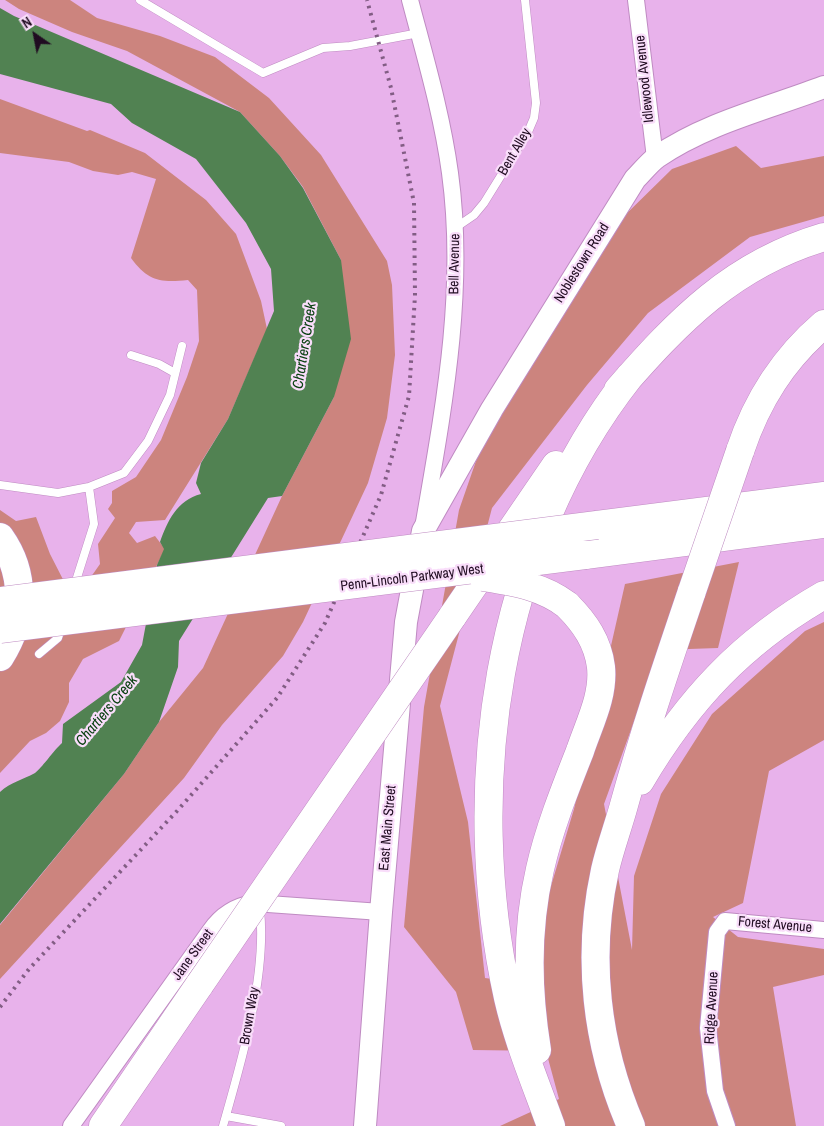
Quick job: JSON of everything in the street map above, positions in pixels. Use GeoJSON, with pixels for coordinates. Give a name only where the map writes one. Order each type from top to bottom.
{"type":"FeatureCollection","features":[{"type":"Feature","properties":{"kind":"highway"},"geometry":{"type":"LineString","coordinates":[[103,1126],[564,454],[630,376],[674,328],[720,288],[763,260],[824,237]]}},
{"type":"Feature","properties":{"kind":"highway"},"geometry":{"type":"LineString","coordinates":[[631,1126],[609,1065],[598,1011],[595,956],[600,900],[605,870],[641,742],[754,415],[770,383],[795,351],[824,324]]}},
{"type":"Feature","properties":{"kind":"highway"},"geometry":{"type":"LineString","coordinates":[[550,1122],[514,1018],[501,961],[496,926],[491,881],[490,799],[498,700],[512,619],[521,587],[544,523],[559,489],[593,427],[630,376]]}},
{"type":"Feature","properties":{"kind":"highway"},"geometry":{"type":"LineString","coordinates":[[780,501],[824,491]]}},
{"type":"Feature","properties":{"kind":"highway","name":"Penn-Lincoln Parkway West"},"geometry":{"type":"LineString","coordinates":[[0,600],[824,496]]}},
{"type":"Feature","properties":{"kind":"highway","name":"Penn-Lincoln Parkway West"},"geometry":{"type":"LineString","coordinates":[[0,629],[824,524]]}},
{"type":"Feature","properties":{"kind":"highway"},"geometry":{"type":"LineString","coordinates":[[0,537],[15,567],[20,605],[14,632],[0,657]]}},
{"type":"Feature","properties":{"kind":"highway"},"geometry":{"type":"LineString","coordinates":[[457,572],[531,586],[557,598],[578,615],[594,640],[598,652],[602,681],[596,707],[540,869],[531,925],[530,998],[550,1122]]}},
{"type":"Feature","properties":{"kind":"highway"},"geometry":{"type":"LineString","coordinates":[[622,810],[670,734],[719,673],[778,623],[824,595]]}},
{"type":"Feature","properties":{"kind":"main road","name":"Noblestown Road"},"geometry":{"type":"LineString","coordinates":[[422,531],[492,409],[635,179],[655,158],[706,131],[824,87]]}},
{"type":"Feature","properties":{"kind":"main road","name":"East Main Street"},"geometry":{"type":"LineString","coordinates":[[365,1126],[406,622],[422,531]]}},
{"type":"Feature","properties":{"kind":"street","name":"Bell Avenue"},"geometry":{"type":"LineString","coordinates":[[410,0],[440,114],[450,173],[455,228],[455,284],[449,375],[422,531]]}},
{"type":"Feature","properties":{"kind":"street","name":"Idlewood Avenue"},"geometry":{"type":"LineString","coordinates":[[636,0],[655,158]]}},
{"type":"Feature","properties":{"kind":"street","name":"Jane Street"},"geometry":{"type":"LineString","coordinates":[[71,1126],[214,924],[234,908],[244,904],[259,903],[381,912]]}},
{"type":"Feature","properties":{"kind":"street","name":"Forest Avenue"},"geometry":{"type":"LineString","coordinates":[[725,921],[824,930]]}},
{"type":"Feature","properties":{"kind":"street","name":"Ridge Avenue"},"geometry":{"type":"LineString","coordinates":[[725,921],[718,932],[708,1028],[715,1091],[727,1126]]}},
{"type":"Feature","properties":{"kind":"lane"},"geometry":{"type":"LineString","coordinates":[[140,0],[263,73],[323,48],[350,46],[419,33]]}},
{"type":"Feature","properties":{"kind":"lane","name":"Bent Alley"},"geometry":{"type":"LineString","coordinates":[[455,228],[474,215],[484,203],[528,132],[534,118],[536,103],[525,0]]}},
{"type":"Feature","properties":{"kind":"lane"},"geometry":{"type":"LineString","coordinates":[[0,485],[58,493],[89,487],[124,473],[148,441],[170,395],[182,346]]}},
{"type":"Feature","properties":{"kind":"lane"},"geometry":{"type":"LineString","coordinates":[[131,355],[159,364],[175,373]]}},
{"type":"Feature","properties":{"kind":"lane"},"geometry":{"type":"LineString","coordinates":[[70,600],[94,524],[89,487]]}},
{"type":"Feature","properties":{"kind":"lane"},"geometry":{"type":"LineString","coordinates":[[39,654],[58,638],[67,609]]}},
{"type":"Feature","properties":{"kind":"lane","name":"Brown Way"},"geometry":{"type":"LineString","coordinates":[[222,1126],[250,1021],[262,928],[259,903]]}},
{"type":"Feature","properties":{"kind":"lane"},"geometry":{"type":"LineString","coordinates":[[226,1116],[281,1126]]}},
{"type":"Feature","properties":{"kind":"shaded area"},"geometry":{"type":"Polygon","coordinates":[[[5,0],[70,0],[97,18],[160,36],[215,57],[269,98],[321,155],[387,261],[392,285],[395,355],[387,418],[368,483],[303,622],[283,656],[222,725],[184,778],[0,979],[0,925],[124,774],[159,722],[203,668],[282,496],[334,397],[341,260],[303,187],[280,156],[240,112],[127,51],[72,32],[19,9],[5,0]]]}},
{"type":"Feature","properties":{"kind":"shaded area"},"geometry":{"type":"Polygon","coordinates":[[[0,99],[87,131],[90,130],[145,153],[206,200],[236,234],[261,301],[267,329],[228,419],[165,520],[136,522],[129,533],[137,543],[155,536],[165,549],[119,641],[83,659],[69,683],[69,702],[60,721],[46,733],[30,741],[0,773],[0,510],[16,521],[36,517],[50,554],[74,601],[100,564],[98,544],[115,518],[108,509],[112,503],[112,491],[136,477],[161,440],[187,377],[199,341],[197,290],[188,280],[170,281],[155,279],[143,272],[131,258],[156,179],[132,172],[118,175],[93,171],[69,162],[0,153],[0,99]]]}},
{"type":"Feature","properties":{"kind":"shaded area"},"geometry":{"type":"Polygon","coordinates":[[[736,146],[761,168],[824,156],[824,216],[750,237],[648,313],[587,385],[492,508],[440,706],[468,822],[485,978],[522,983],[574,809],[625,584],[739,562],[718,648],[660,650],[604,804],[632,950],[634,876],[661,794],[712,714],[805,631],[824,622],[824,740],[769,771],[743,903],[713,917],[738,937],[824,949],[824,975],[773,987],[796,1126],[500,1126],[559,1099],[546,1051],[473,1050],[456,992],[404,927],[424,707],[459,510],[508,369],[619,221],[672,169],[736,146]]]}},
{"type":"Feature","properties":{"kind":"water","name":"Chartiers Creek"},"geometry":{"type":"Polygon","coordinates":[[[0,8],[14,16],[240,112],[280,156],[303,188],[341,260],[351,339],[334,397],[282,496],[268,498],[179,641],[178,667],[159,722],[124,774],[0,924],[0,792],[38,771],[62,743],[63,724],[121,682],[142,645],[157,565],[164,549],[160,542],[163,534],[179,507],[185,501],[201,494],[196,483],[201,463],[228,419],[274,311],[271,269],[246,223],[196,159],[132,123],[111,104],[0,74],[0,8]]]}},
{"type":"Feature","properties":{"kind":"railway"},"geometry":{"type":"LineString","coordinates":[[0,1007],[29,969],[177,811],[277,698],[325,623],[381,495],[409,396],[415,295],[414,203],[391,88],[367,0]]}}]}
